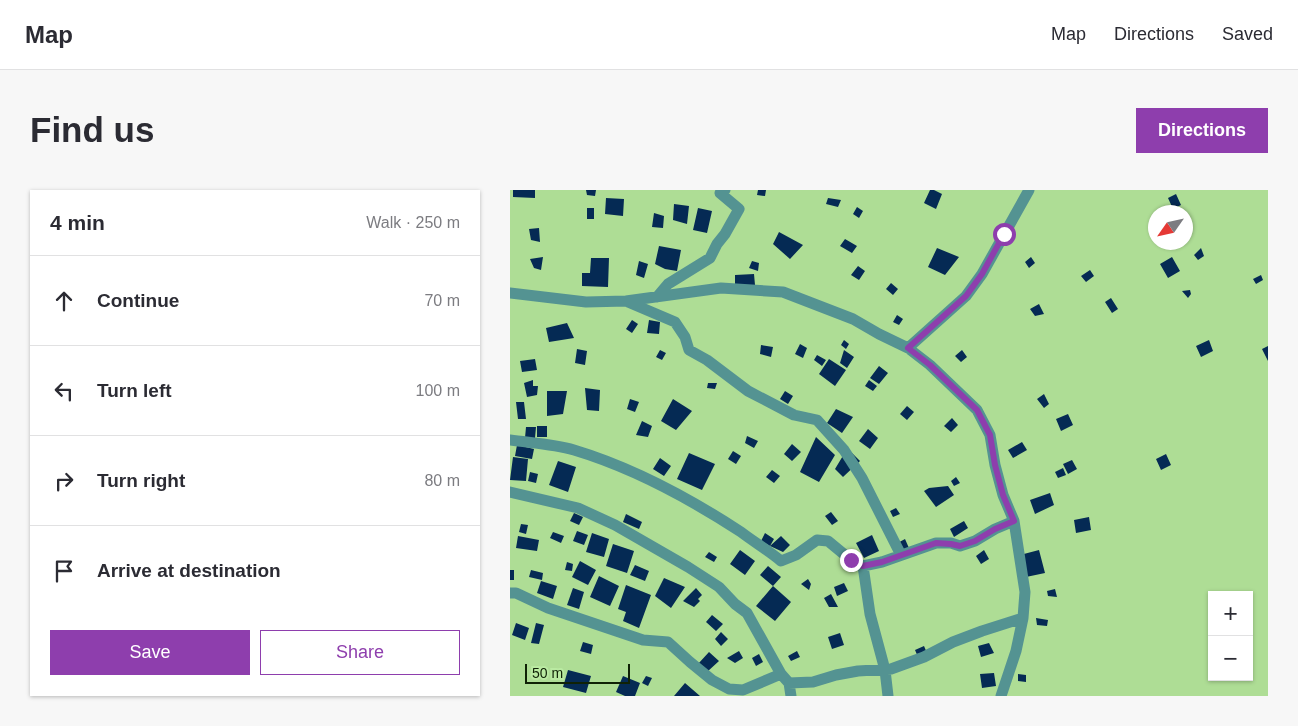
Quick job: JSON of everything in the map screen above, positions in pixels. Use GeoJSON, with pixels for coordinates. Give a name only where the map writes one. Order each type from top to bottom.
{"type":"FeatureCollection","features":[{"type":"Feature","properties":{"kind":"street"},"geometry":{"type":"LineString","coordinates":[[657,297],[668,284],[710,258],[739,209],[720,193],[725,190]]}},
{"type":"Feature","properties":{"kind":"street"},"geometry":{"type":"LineString","coordinates":[[908,348],[966,296],[982,274],[1029,190]]}},
{"type":"Feature","properties":{"kind":"street"},"geometry":{"type":"LineString","coordinates":[[510,294],[586,302],[626,301],[721,288],[783,292],[853,319],[908,348],[930,365],[977,410],[990,435],[1003,495],[1014,521],[1025,592],[1023,618],[1016,651],[1001,696]]}},
{"type":"Feature","properties":{"kind":"street"},"geometry":{"type":"LineString","coordinates":[[626,301],[675,322],[685,337],[689,350],[707,360],[748,391],[794,415],[817,420],[844,450],[862,478],[901,555]]}},
{"type":"Feature","properties":{"kind":"street"},"geometry":{"type":"LineString","coordinates":[[510,440],[572,450],[642,476],[720,518],[781,561],[796,555],[817,540],[828,541],[851,560],[863,566],[882,562],[936,543],[960,546],[975,541],[995,529],[1014,521]]}},
{"type":"Feature","properties":{"kind":"street"},"geometry":{"type":"LineString","coordinates":[[510,492],[578,508],[615,525],[719,587],[735,604],[747,613],[781,674],[789,683],[791,696]]}},
{"type":"Feature","properties":{"kind":"street"},"geometry":{"type":"LineString","coordinates":[[863,566],[870,614],[886,670],[888,696]]}},
{"type":"Feature","properties":{"kind":"street"},"geometry":{"type":"LineString","coordinates":[[510,593],[643,640],[668,642],[712,680],[729,689],[743,690],[781,674]]}},
{"type":"Feature","properties":{"kind":"street"},"geometry":{"type":"LineString","coordinates":[[789,683],[813,682],[858,671],[886,670],[924,657],[952,642],[1023,618]]}},
{"type":"Feature","properties":{"kind":"building"},"geometry":{"type":"Polygon","coordinates":[[[513,190],[535,190],[535,198],[513,197],[513,190]]]}},
{"type":"Feature","properties":{"kind":"building"},"geometry":{"type":"Polygon","coordinates":[[[586,190],[596,190],[595,196],[587,195],[586,190]]]}},
{"type":"Feature","properties":{"kind":"building"},"geometry":{"type":"Polygon","coordinates":[[[758,190],[766,190],[765,196],[757,195],[758,190]]]}},
{"type":"Feature","properties":{"kind":"building"},"geometry":{"type":"Polygon","coordinates":[[[930,190],[942,194],[936,209],[924,203],[930,190]]]}},
{"type":"Feature","properties":{"kind":"building"},"geometry":{"type":"Polygon","coordinates":[[[1176,194],[1181,205],[1171,205],[1168,198],[1176,194]]]}},
{"type":"Feature","properties":{"kind":"building"},"geometry":{"type":"Polygon","coordinates":[[[606,198],[624,199],[623,216],[605,214],[606,198]]]}},
{"type":"Feature","properties":{"kind":"building"},"geometry":{"type":"Polygon","coordinates":[[[828,198],[841,200],[838,207],[826,204],[828,198]]]}},
{"type":"Feature","properties":{"kind":"building"},"geometry":{"type":"Polygon","coordinates":[[[674,204],[689,206],[687,224],[673,220],[674,204]]]}},
{"type":"Feature","properties":{"kind":"building"},"geometry":{"type":"Polygon","coordinates":[[[857,207],[863,211],[859,218],[853,214],[857,207]]]}},
{"type":"Feature","properties":{"kind":"building"},"geometry":{"type":"Polygon","coordinates":[[[587,208],[594,208],[594,219],[587,219],[587,208]]]}},
{"type":"Feature","properties":{"kind":"building"},"geometry":{"type":"Polygon","coordinates":[[[698,208],[712,211],[707,233],[693,230],[698,208]]]}},
{"type":"Feature","properties":{"kind":"building"},"geometry":{"type":"Polygon","coordinates":[[[654,213],[664,216],[663,228],[652,227],[654,213]]]}},
{"type":"Feature","properties":{"kind":"building"},"geometry":{"type":"Polygon","coordinates":[[[539,228],[540,242],[531,240],[529,229],[539,228]]]}},
{"type":"Feature","properties":{"kind":"building"},"geometry":{"type":"Polygon","coordinates":[[[779,232],[803,245],[790,259],[773,244],[779,232]]]}},
{"type":"Feature","properties":{"kind":"building"},"geometry":{"type":"Polygon","coordinates":[[[845,239],[857,246],[852,253],[840,246],[845,239]]]}},
{"type":"Feature","properties":{"kind":"building"},"geometry":{"type":"Polygon","coordinates":[[[659,246],[681,250],[677,271],[665,269],[655,264],[659,246]]]}},
{"type":"Feature","properties":{"kind":"building"},"geometry":{"type":"Polygon","coordinates":[[[937,248],[959,257],[945,275],[928,267],[937,248]]]}},
{"type":"Feature","properties":{"kind":"building"},"geometry":{"type":"Polygon","coordinates":[[[1201,248],[1204,256],[1198,260],[1194,255],[1201,248]]]}},
{"type":"Feature","properties":{"kind":"building"},"geometry":{"type":"Polygon","coordinates":[[[543,257],[541,270],[534,268],[530,259],[543,257]]]}},
{"type":"Feature","properties":{"kind":"building"},"geometry":{"type":"Polygon","coordinates":[[[1031,257],[1035,263],[1029,268],[1025,262],[1031,257]]]}},
{"type":"Feature","properties":{"kind":"building"},"geometry":{"type":"Polygon","coordinates":[[[1172,257],[1180,271],[1168,278],[1160,264],[1172,257]]]}},
{"type":"Feature","properties":{"kind":"building"},"geometry":{"type":"Polygon","coordinates":[[[591,258],[609,258],[608,287],[582,286],[582,273],[590,273],[591,258]]]}},
{"type":"Feature","properties":{"kind":"building"},"geometry":{"type":"Polygon","coordinates":[[[639,261],[648,264],[644,278],[636,275],[639,261]]]}},
{"type":"Feature","properties":{"kind":"building"},"geometry":{"type":"Polygon","coordinates":[[[752,261],[759,263],[758,271],[749,268],[752,261]]]}},
{"type":"Feature","properties":{"kind":"building"},"geometry":{"type":"Polygon","coordinates":[[[858,266],[865,271],[859,280],[851,275],[858,266]]]}},
{"type":"Feature","properties":{"kind":"building"},"geometry":{"type":"Polygon","coordinates":[[[1090,270],[1094,276],[1086,282],[1081,276],[1090,270]]]}},
{"type":"Feature","properties":{"kind":"building"},"geometry":{"type":"Polygon","coordinates":[[[754,274],[755,285],[735,286],[735,275],[754,274]]]}},
{"type":"Feature","properties":{"kind":"building"},"geometry":{"type":"Polygon","coordinates":[[[1261,275],[1263,280],[1256,284],[1253,279],[1261,275]]]}},
{"type":"Feature","properties":{"kind":"building"},"geometry":{"type":"Polygon","coordinates":[[[891,283],[898,289],[893,295],[886,289],[891,283]]]}},
{"type":"Feature","properties":{"kind":"building"},"geometry":{"type":"Polygon","coordinates":[[[1190,290],[1191,294],[1188,298],[1182,291],[1190,290]]]}},
{"type":"Feature","properties":{"kind":"building"},"geometry":{"type":"Polygon","coordinates":[[[1111,298],[1118,309],[1112,313],[1105,302],[1111,298]]]}},
{"type":"Feature","properties":{"kind":"building"},"geometry":{"type":"Polygon","coordinates":[[[1039,304],[1044,314],[1035,316],[1030,309],[1039,304]]]}},
{"type":"Feature","properties":{"kind":"building"},"geometry":{"type":"Polygon","coordinates":[[[897,315],[903,319],[899,325],[893,322],[897,315]]]}},
{"type":"Feature","properties":{"kind":"building"},"geometry":{"type":"Polygon","coordinates":[[[632,320],[638,324],[632,333],[626,329],[632,320]]]}},
{"type":"Feature","properties":{"kind":"building"},"geometry":{"type":"Polygon","coordinates":[[[649,320],[660,322],[659,334],[647,333],[649,320]]]}},
{"type":"Feature","properties":{"kind":"building"},"geometry":{"type":"Polygon","coordinates":[[[567,323],[574,338],[549,342],[546,328],[567,323]]]}},
{"type":"Feature","properties":{"kind":"building"},"geometry":{"type":"Polygon","coordinates":[[[844,340],[849,344],[846,349],[841,345],[844,340]]]}},
{"type":"Feature","properties":{"kind":"building"},"geometry":{"type":"Polygon","coordinates":[[[1209,340],[1213,351],[1201,357],[1196,346],[1209,340]]]}},
{"type":"Feature","properties":{"kind":"building"},"geometry":{"type":"Polygon","coordinates":[[[800,344],[807,348],[803,358],[795,354],[800,344]]]}},
{"type":"Feature","properties":{"kind":"building"},"geometry":{"type":"Polygon","coordinates":[[[761,345],[773,347],[771,357],[760,354],[761,345]]]}},
{"type":"Feature","properties":{"kind":"building"},"geometry":{"type":"Polygon","coordinates":[[[1268,346],[1268,361],[1262,349],[1268,346]]]}},
{"type":"Feature","properties":{"kind":"building"},"geometry":{"type":"Polygon","coordinates":[[[577,349],[587,351],[585,365],[575,363],[577,349]]]}},
{"type":"Feature","properties":{"kind":"building"},"geometry":{"type":"Polygon","coordinates":[[[660,350],[666,353],[662,360],[656,357],[660,350]]]}},
{"type":"Feature","properties":{"kind":"building"},"geometry":{"type":"Polygon","coordinates":[[[844,350],[854,357],[847,368],[840,363],[844,350]]]}},
{"type":"Feature","properties":{"kind":"building"},"geometry":{"type":"Polygon","coordinates":[[[962,350],[967,357],[961,362],[955,356],[962,350]]]}},
{"type":"Feature","properties":{"kind":"building"},"geometry":{"type":"Polygon","coordinates":[[[817,355],[826,360],[822,366],[814,360],[817,355]]]}},
{"type":"Feature","properties":{"kind":"building"},"geometry":{"type":"Polygon","coordinates":[[[535,359],[537,370],[522,372],[520,361],[535,359]]]}},
{"type":"Feature","properties":{"kind":"building"},"geometry":{"type":"Polygon","coordinates":[[[829,359],[846,370],[835,386],[819,374],[829,359]]]}},
{"type":"Feature","properties":{"kind":"building"},"geometry":{"type":"Polygon","coordinates":[[[879,366],[888,373],[879,384],[870,378],[879,366]]]}},
{"type":"Feature","properties":{"kind":"building"},"geometry":{"type":"Polygon","coordinates":[[[533,380],[533,386],[538,386],[537,395],[527,397],[524,383],[533,380]]]}},
{"type":"Feature","properties":{"kind":"building"},"geometry":{"type":"Polygon","coordinates":[[[869,380],[877,386],[873,391],[865,386],[869,380]]]}},
{"type":"Feature","properties":{"kind":"building"},"geometry":{"type":"Polygon","coordinates":[[[708,383],[717,383],[715,389],[707,388],[708,383]]]}},
{"type":"Feature","properties":{"kind":"building"},"geometry":{"type":"Polygon","coordinates":[[[585,388],[600,390],[599,411],[587,410],[585,388]]]}},
{"type":"Feature","properties":{"kind":"building"},"geometry":{"type":"Polygon","coordinates":[[[547,391],[567,391],[563,414],[547,416],[547,391]]]}},
{"type":"Feature","properties":{"kind":"building"},"geometry":{"type":"Polygon","coordinates":[[[785,391],[793,396],[788,404],[780,399],[785,391]]]}},
{"type":"Feature","properties":{"kind":"building"},"geometry":{"type":"Polygon","coordinates":[[[1044,394],[1049,404],[1044,408],[1037,399],[1044,394]]]}},
{"type":"Feature","properties":{"kind":"building"},"geometry":{"type":"Polygon","coordinates":[[[630,399],[639,402],[635,412],[627,409],[630,399]]]}},
{"type":"Feature","properties":{"kind":"building"},"geometry":{"type":"Polygon","coordinates":[[[673,399],[692,411],[676,430],[661,421],[673,399]]]}},
{"type":"Feature","properties":{"kind":"building"},"geometry":{"type":"Polygon","coordinates":[[[516,402],[524,402],[526,419],[518,419],[516,402]]]}},
{"type":"Feature","properties":{"kind":"building"},"geometry":{"type":"Polygon","coordinates":[[[907,406],[914,412],[907,420],[900,414],[907,406]]]}},
{"type":"Feature","properties":{"kind":"building"},"geometry":{"type":"Polygon","coordinates":[[[836,409],[853,417],[842,433],[827,423],[836,409]]]}},
{"type":"Feature","properties":{"kind":"building"},"geometry":{"type":"Polygon","coordinates":[[[1068,414],[1073,425],[1061,431],[1056,419],[1068,414]]]}},
{"type":"Feature","properties":{"kind":"building"},"geometry":{"type":"Polygon","coordinates":[[[952,418],[958,425],[951,432],[944,426],[952,418]]]}},
{"type":"Feature","properties":{"kind":"building"},"geometry":{"type":"Polygon","coordinates":[[[642,421],[652,426],[648,437],[636,435],[642,421]]]}},
{"type":"Feature","properties":{"kind":"building"},"geometry":{"type":"Polygon","coordinates":[[[537,426],[547,426],[547,437],[537,437],[537,426]]]}},
{"type":"Feature","properties":{"kind":"building"},"geometry":{"type":"Polygon","coordinates":[[[526,427],[536,427],[535,438],[525,438],[526,427]]]}},
{"type":"Feature","properties":{"kind":"building"},"geometry":{"type":"Polygon","coordinates":[[[868,429],[878,438],[870,449],[859,441],[868,429]]]}},
{"type":"Feature","properties":{"kind":"building"},"geometry":{"type":"Polygon","coordinates":[[[747,436],[758,441],[754,448],[745,443],[747,436]]]}},
{"type":"Feature","properties":{"kind":"building"},"geometry":{"type":"Polygon","coordinates":[[[816,437],[835,455],[819,482],[800,472],[816,437]]]}},
{"type":"Feature","properties":{"kind":"building"},"geometry":{"type":"Polygon","coordinates":[[[1022,442],[1027,450],[1013,458],[1008,450],[1022,442]]]}},
{"type":"Feature","properties":{"kind":"building"},"geometry":{"type":"Polygon","coordinates":[[[792,444],[801,452],[792,461],[784,454],[792,444]]]}},
{"type":"Feature","properties":{"kind":"building"},"geometry":{"type":"Polygon","coordinates":[[[517,445],[534,449],[532,459],[515,456],[517,445]]]}},
{"type":"Feature","properties":{"kind":"building"},"geometry":{"type":"Polygon","coordinates":[[[733,451],[741,456],[736,464],[728,459],[733,451]]]}},
{"type":"Feature","properties":{"kind":"building"},"geometry":{"type":"Polygon","coordinates":[[[689,453],[715,464],[702,490],[677,479],[689,453]]]}},
{"type":"Feature","properties":{"kind":"building"},"geometry":{"type":"Polygon","coordinates":[[[852,453],[860,461],[843,477],[835,469],[844,454],[852,453]]]}},
{"type":"Feature","properties":{"kind":"building"},"geometry":{"type":"Polygon","coordinates":[[[1166,454],[1171,465],[1161,470],[1156,459],[1166,454]]]}},
{"type":"Feature","properties":{"kind":"building"},"geometry":{"type":"Polygon","coordinates":[[[513,457],[528,459],[526,481],[510,480],[513,457]]]}},
{"type":"Feature","properties":{"kind":"building"},"geometry":{"type":"Polygon","coordinates":[[[660,458],[671,466],[664,476],[653,469],[660,458]]]}},
{"type":"Feature","properties":{"kind":"building"},"geometry":{"type":"Polygon","coordinates":[[[1072,460],[1077,469],[1068,474],[1063,464],[1072,460]]]}},
{"type":"Feature","properties":{"kind":"building"},"geometry":{"type":"Polygon","coordinates":[[[558,461],[576,467],[568,492],[549,485],[558,461]]]}},
{"type":"Feature","properties":{"kind":"building"},"geometry":{"type":"Polygon","coordinates":[[[1063,468],[1066,475],[1058,478],[1055,472],[1063,468]]]}},
{"type":"Feature","properties":{"kind":"building"},"geometry":{"type":"Polygon","coordinates":[[[772,470],[780,476],[774,483],[766,477],[772,470]]]}},
{"type":"Feature","properties":{"kind":"building"},"geometry":{"type":"Polygon","coordinates":[[[530,472],[538,474],[536,483],[528,481],[530,472]]]}},
{"type":"Feature","properties":{"kind":"building"},"geometry":{"type":"Polygon","coordinates":[[[956,477],[960,483],[954,486],[951,481],[956,477]]]}},
{"type":"Feature","properties":{"kind":"building"},"geometry":{"type":"Polygon","coordinates":[[[948,486],[954,495],[936,507],[924,491],[929,488],[948,486]]]}},
{"type":"Feature","properties":{"kind":"building"},"geometry":{"type":"Polygon","coordinates":[[[1050,493],[1054,505],[1035,514],[1030,500],[1050,493]]]}},
{"type":"Feature","properties":{"kind":"building"},"geometry":{"type":"Polygon","coordinates":[[[896,508],[900,514],[893,517],[890,511],[896,508]]]}},
{"type":"Feature","properties":{"kind":"building"},"geometry":{"type":"Polygon","coordinates":[[[831,512],[838,521],[832,525],[825,516],[831,512]]]}},
{"type":"Feature","properties":{"kind":"building"},"geometry":{"type":"Polygon","coordinates":[[[574,513],[583,517],[579,525],[570,521],[574,513]]]}},
{"type":"Feature","properties":{"kind":"building"},"geometry":{"type":"Polygon","coordinates":[[[626,514],[642,522],[639,529],[623,522],[626,514]]]}},
{"type":"Feature","properties":{"kind":"building"},"geometry":{"type":"Polygon","coordinates":[[[1089,517],[1091,530],[1076,533],[1074,520],[1089,517]]]}},
{"type":"Feature","properties":{"kind":"building"},"geometry":{"type":"Polygon","coordinates":[[[964,521],[968,528],[954,537],[950,529],[964,521]]]}},
{"type":"Feature","properties":{"kind":"building"},"geometry":{"type":"Polygon","coordinates":[[[521,524],[528,525],[526,534],[519,532],[521,524]]]}},
{"type":"Feature","properties":{"kind":"building"},"geometry":{"type":"Polygon","coordinates":[[[577,531],[588,535],[584,545],[573,541],[577,531]]]}},
{"type":"Feature","properties":{"kind":"building"},"geometry":{"type":"Polygon","coordinates":[[[553,532],[564,536],[561,543],[550,538],[553,532]]]}},
{"type":"Feature","properties":{"kind":"building"},"geometry":{"type":"Polygon","coordinates":[[[592,533],[609,539],[604,557],[586,552],[592,533]]]}},
{"type":"Feature","properties":{"kind":"building"},"geometry":{"type":"Polygon","coordinates":[[[765,533],[774,539],[770,546],[761,541],[765,533]]]}},
{"type":"Feature","properties":{"kind":"building"},"geometry":{"type":"Polygon","coordinates":[[[872,535],[879,551],[864,558],[856,543],[872,535]]]}},
{"type":"Feature","properties":{"kind":"building"},"geometry":{"type":"Polygon","coordinates":[[[518,536],[539,540],[537,551],[516,548],[518,536]]]}},
{"type":"Feature","properties":{"kind":"building"},"geometry":{"type":"Polygon","coordinates":[[[781,536],[790,545],[783,552],[770,546],[781,536]]]}},
{"type":"Feature","properties":{"kind":"building"},"geometry":{"type":"Polygon","coordinates":[[[905,539],[912,555],[892,546],[905,539]]]}},
{"type":"Feature","properties":{"kind":"building"},"geometry":{"type":"Polygon","coordinates":[[[613,544],[634,551],[627,573],[606,566],[613,544]]]}},
{"type":"Feature","properties":{"kind":"building"},"geometry":{"type":"Polygon","coordinates":[[[740,550],[755,561],[745,575],[730,564],[740,550]]]}},
{"type":"Feature","properties":{"kind":"building"},"geometry":{"type":"Polygon","coordinates":[[[984,550],[989,559],[981,564],[976,556],[984,550]]]}},
{"type":"Feature","properties":{"kind":"building"},"geometry":{"type":"Polygon","coordinates":[[[1039,550],[1045,573],[1026,577],[1020,555],[1039,550]]]}},
{"type":"Feature","properties":{"kind":"building"},"geometry":{"type":"Polygon","coordinates":[[[709,552],[717,557],[714,562],[705,557],[709,552]]]}},
{"type":"Feature","properties":{"kind":"building"},"geometry":{"type":"Polygon","coordinates":[[[580,561],[596,570],[588,585],[572,577],[580,561]]]}},
{"type":"Feature","properties":{"kind":"building"},"geometry":{"type":"Polygon","coordinates":[[[567,562],[573,564],[572,571],[565,570],[567,562]]]}},
{"type":"Feature","properties":{"kind":"building"},"geometry":{"type":"Polygon","coordinates":[[[635,565],[649,571],[645,581],[630,575],[635,565]]]}},
{"type":"Feature","properties":{"kind":"building"},"geometry":{"type":"Polygon","coordinates":[[[768,566],[781,577],[773,586],[760,575],[768,566]]]}},
{"type":"Feature","properties":{"kind":"building"},"geometry":{"type":"Polygon","coordinates":[[[510,570],[514,570],[514,580],[510,580],[510,570]]]}},
{"type":"Feature","properties":{"kind":"building"},"geometry":{"type":"Polygon","coordinates":[[[531,570],[543,573],[542,580],[529,577],[531,570]]]}},
{"type":"Feature","properties":{"kind":"building"},"geometry":{"type":"Polygon","coordinates":[[[599,576],[619,586],[610,606],[590,597],[599,576]]]}},
{"type":"Feature","properties":{"kind":"building"},"geometry":{"type":"Polygon","coordinates":[[[664,578],[685,587],[671,608],[655,596],[664,578]]]}},
{"type":"Feature","properties":{"kind":"building"},"geometry":{"type":"Polygon","coordinates":[[[808,579],[811,584],[809,590],[801,584],[808,579]]]}},
{"type":"Feature","properties":{"kind":"building"},"geometry":{"type":"Polygon","coordinates":[[[541,581],[557,586],[553,599],[537,593],[541,581]]]}},
{"type":"Feature","properties":{"kind":"building"},"geometry":{"type":"Polygon","coordinates":[[[844,583],[848,591],[837,596],[834,587],[844,583]]]}},
{"type":"Feature","properties":{"kind":"building"},"geometry":{"type":"Polygon","coordinates":[[[626,585],[651,595],[639,628],[623,621],[626,612],[618,609],[626,585]]]}},
{"type":"Feature","properties":{"kind":"building"},"geometry":{"type":"Polygon","coordinates":[[[773,586],[791,602],[775,621],[756,606],[773,586]]]}},
{"type":"Feature","properties":{"kind":"building"},"geometry":{"type":"Polygon","coordinates":[[[573,588],[584,592],[579,609],[567,605],[573,588]]]}},
{"type":"Feature","properties":{"kind":"building"},"geometry":{"type":"Polygon","coordinates":[[[696,588],[702,595],[698,599],[700,601],[694,607],[683,601],[696,588]]]}},
{"type":"Feature","properties":{"kind":"building"},"geometry":{"type":"Polygon","coordinates":[[[1055,589],[1057,597],[1048,596],[1047,591],[1055,589]]]}},
{"type":"Feature","properties":{"kind":"building"},"geometry":{"type":"Polygon","coordinates":[[[831,594],[838,607],[829,607],[824,598],[831,594]]]}},
{"type":"Feature","properties":{"kind":"building"},"geometry":{"type":"Polygon","coordinates":[[[712,615],[723,624],[716,631],[706,622],[712,615]]]}},
{"type":"Feature","properties":{"kind":"building"},"geometry":{"type":"Polygon","coordinates":[[[1036,618],[1048,620],[1047,626],[1037,625],[1036,618]]]}},
{"type":"Feature","properties":{"kind":"building"},"geometry":{"type":"Polygon","coordinates":[[[516,623],[529,628],[525,640],[512,635],[516,623]]]}},
{"type":"Feature","properties":{"kind":"building"},"geometry":{"type":"Polygon","coordinates":[[[536,623],[544,625],[539,644],[531,643],[536,623]]]}},
{"type":"Feature","properties":{"kind":"building"},"geometry":{"type":"Polygon","coordinates":[[[721,632],[728,639],[721,646],[715,639],[721,632]]]}},
{"type":"Feature","properties":{"kind":"building"},"geometry":{"type":"Polygon","coordinates":[[[840,633],[844,645],[832,649],[828,637],[840,633]]]}},
{"type":"Feature","properties":{"kind":"building"},"geometry":{"type":"Polygon","coordinates":[[[583,642],[593,645],[591,654],[580,651],[583,642]]]}},
{"type":"Feature","properties":{"kind":"building"},"geometry":{"type":"Polygon","coordinates":[[[989,643],[994,653],[981,657],[978,646],[989,643]]]}},
{"type":"Feature","properties":{"kind":"building"},"geometry":{"type":"Polygon","coordinates":[[[924,646],[927,653],[918,657],[915,650],[924,646]]]}},
{"type":"Feature","properties":{"kind":"building"},"geometry":{"type":"Polygon","coordinates":[[[739,651],[743,658],[735,663],[727,658],[739,651]]]}},
{"type":"Feature","properties":{"kind":"building"},"geometry":{"type":"Polygon","coordinates":[[[797,651],[800,657],[791,661],[788,656],[797,651]]]}},
{"type":"Feature","properties":{"kind":"building"},"geometry":{"type":"Polygon","coordinates":[[[709,652],[719,661],[707,672],[698,664],[709,652]]]}},
{"type":"Feature","properties":{"kind":"building"},"geometry":{"type":"Polygon","coordinates":[[[759,654],[763,662],[756,666],[752,658],[759,654]]]}},
{"type":"Feature","properties":{"kind":"building"},"geometry":{"type":"Polygon","coordinates":[[[568,670],[591,676],[586,693],[563,687],[568,670]]]}},
{"type":"Feature","properties":{"kind":"building"},"geometry":{"type":"Polygon","coordinates":[[[994,673],[996,686],[982,688],[980,674],[994,673]]]}},
{"type":"Feature","properties":{"kind":"building"},"geometry":{"type":"Polygon","coordinates":[[[1018,674],[1026,675],[1026,682],[1018,681],[1018,674]]]}},
{"type":"Feature","properties":{"kind":"building"},"geometry":{"type":"Polygon","coordinates":[[[623,676],[640,683],[635,696],[625,696],[616,692],[623,676]]]}},
{"type":"Feature","properties":{"kind":"building"},"geometry":{"type":"Polygon","coordinates":[[[646,676],[652,678],[648,686],[642,683],[646,676]]]}},
{"type":"Feature","properties":{"kind":"building"},"geometry":{"type":"Polygon","coordinates":[[[685,683],[700,696],[674,696],[685,683]]]}},
{"type":"Feature","properties":{"kind":"route"},"geometry":{"type":"LineString","coordinates":[[851,560],[863,566],[882,562],[936,543],[960,546],[975,541],[995,529],[1014,521],[1003,495],[990,435],[977,410],[930,365],[908,348],[966,296],[982,274],[1004,234]]}}]}
